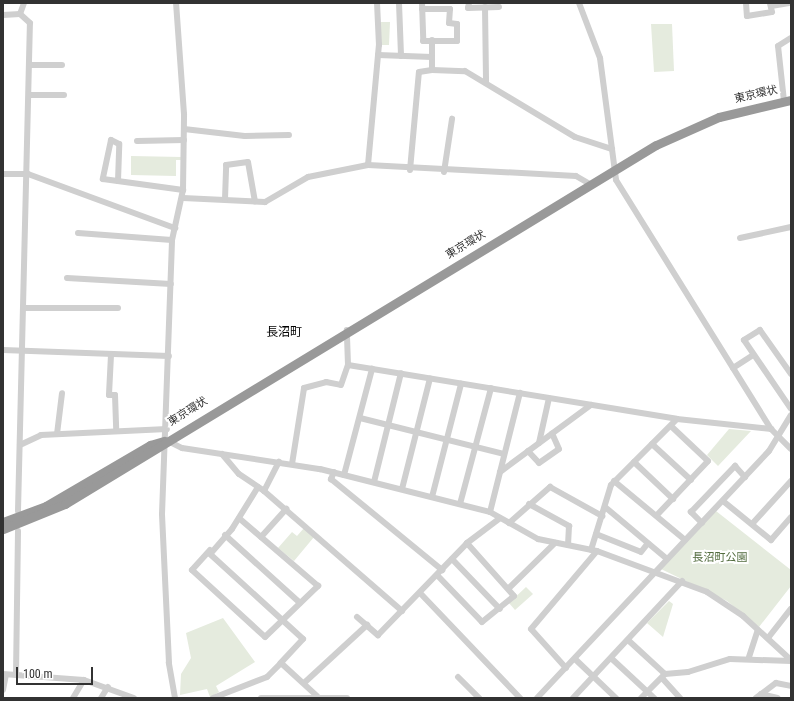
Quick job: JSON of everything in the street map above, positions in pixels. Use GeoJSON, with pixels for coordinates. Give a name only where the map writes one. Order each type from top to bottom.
{"type":"FeatureCollection","features":[{"type":"Feature","properties":{"kind":"highway","name":"東京環状"},"geometry":{"type":"LineString","coordinates":[[3,529],[63,501],[106,476],[590,184],[688,129],[733,113],[788,101]]}},
{"type":"Feature","properties":{"kind":"highway"},"geometry":{"type":"LineString","coordinates":[[3,516],[18,511],[94,474],[106,476]]}},
{"type":"Feature","properties":{"kind":"highway"},"geometry":{"type":"LineString","coordinates":[[3,535],[18,531],[62,512],[106,476]]}},
{"type":"Feature","properties":{"kind":"highway","name":"東京環状"},"geometry":{"type":"LineString","coordinates":[[3,522],[63,501]]}},
{"type":"Feature","properties":{"kind":"street"},"geometry":{"type":"LineString","coordinates":[[20,14],[24,3]]}},
{"type":"Feature","properties":{"kind":"street"},"geometry":{"type":"LineString","coordinates":[[175,698],[169,663],[162,514],[167,429],[172,240],[183,198],[184,130],[176,3]]}},
{"type":"Feature","properties":{"kind":"street"},"geometry":{"type":"LineString","coordinates":[[368,165],[378,55],[378,3]]}},
{"type":"Feature","properties":{"kind":"street"},"geometry":{"type":"LineString","coordinates":[[400,3],[401,56]]}},
{"type":"Feature","properties":{"kind":"street"},"geometry":{"type":"LineString","coordinates":[[469,3],[468,8],[499,7]]}},
{"type":"Feature","properties":{"kind":"street"},"geometry":{"type":"LineString","coordinates":[[579,3],[600,58],[612,149],[613,171],[771,429],[791,449]]}},
{"type":"Feature","properties":{"kind":"street"},"geometry":{"type":"LineString","coordinates":[[746,3],[747,16],[772,12],[771,4],[791,3]]}},
{"type":"Feature","properties":{"kind":"street"},"geometry":{"type":"LineString","coordinates":[[422,6],[450,9],[449,23],[457,24],[457,41],[423,41],[422,6]]}},
{"type":"Feature","properties":{"kind":"street"},"geometry":{"type":"LineString","coordinates":[[485,7],[486,83]]}},
{"type":"Feature","properties":{"kind":"street"},"geometry":{"type":"LineString","coordinates":[[3,15],[20,14],[30,23],[28,174],[18,511]]}},
{"type":"Feature","properties":{"kind":"street"},"geometry":{"type":"LineString","coordinates":[[788,101],[778,46],[791,38]]}},
{"type":"Feature","properties":{"kind":"street"},"geometry":{"type":"LineString","coordinates":[[432,40],[432,70]]}},
{"type":"Feature","properties":{"kind":"street"},"geometry":{"type":"LineString","coordinates":[[378,55],[432,58]]}},
{"type":"Feature","properties":{"kind":"street"},"geometry":{"type":"LineString","coordinates":[[29,65],[62,65]]}},
{"type":"Feature","properties":{"kind":"street"},"geometry":{"type":"LineString","coordinates":[[410,170],[420,72],[432,70],[461,70],[486,83],[575,137],[612,149]]}},
{"type":"Feature","properties":{"kind":"street"},"geometry":{"type":"LineString","coordinates":[[28,95],[64,95]]}},
{"type":"Feature","properties":{"kind":"street"},"geometry":{"type":"LineString","coordinates":[[444,172],[452,119]]}},
{"type":"Feature","properties":{"kind":"street"},"geometry":{"type":"LineString","coordinates":[[184,130],[245,136],[289,135]]}},
{"type":"Feature","properties":{"kind":"street"},"geometry":{"type":"LineString","coordinates":[[118,181],[119,144],[111,140],[108,143],[103,179],[183,190]]}},
{"type":"Feature","properties":{"kind":"street"},"geometry":{"type":"LineString","coordinates":[[137,141],[184,140]]}},
{"type":"Feature","properties":{"kind":"street"},"geometry":{"type":"LineString","coordinates":[[225,199],[226,165],[248,162],[255,202]]}},
{"type":"Feature","properties":{"kind":"street"},"geometry":{"type":"LineString","coordinates":[[183,198],[265,202],[308,177],[368,165],[444,172],[576,176],[590,184]]}},
{"type":"Feature","properties":{"kind":"street"},"geometry":{"type":"LineString","coordinates":[[3,174],[28,174],[175,228]]}},
{"type":"Feature","properties":{"kind":"street"},"geometry":{"type":"LineString","coordinates":[[740,238],[791,227]]}},
{"type":"Feature","properties":{"kind":"street"},"geometry":{"type":"LineString","coordinates":[[78,233],[172,240]]}},
{"type":"Feature","properties":{"kind":"street"},"geometry":{"type":"LineString","coordinates":[[67,278],[171,284]]}},
{"type":"Feature","properties":{"kind":"street"},"geometry":{"type":"LineString","coordinates":[[24,308],[118,308]]}},
{"type":"Feature","properties":{"kind":"street"},"geometry":{"type":"LineString","coordinates":[[292,464],[304,388],[326,382],[341,385],[348,365],[347,330]]}},
{"type":"Feature","properties":{"kind":"street"},"geometry":{"type":"LineString","coordinates":[[791,374],[760,330],[744,340],[791,409]]}},
{"type":"Feature","properties":{"kind":"street"},"geometry":{"type":"LineString","coordinates":[[3,350],[169,356]]}},
{"type":"Feature","properties":{"kind":"street"},"geometry":{"type":"LineString","coordinates":[[111,355],[109,395],[115,395],[116,430]]}},
{"type":"Feature","properties":{"kind":"street"},"geometry":{"type":"LineString","coordinates":[[733,368],[753,355]]}},
{"type":"Feature","properties":{"kind":"street"},"geometry":{"type":"LineString","coordinates":[[348,365],[676,419],[771,429]]}},
{"type":"Feature","properties":{"kind":"street"},"geometry":{"type":"LineString","coordinates":[[344,475],[372,369]]}},
{"type":"Feature","properties":{"kind":"street"},"geometry":{"type":"LineString","coordinates":[[374,482],[401,373]]}},
{"type":"Feature","properties":{"kind":"street"},"geometry":{"type":"LineString","coordinates":[[402,490],[430,378]]}},
{"type":"Feature","properties":{"kind":"street"},"geometry":{"type":"LineString","coordinates":[[432,497],[461,384]]}},
{"type":"Feature","properties":{"kind":"street"},"geometry":{"type":"LineString","coordinates":[[460,504],[491,388]]}},
{"type":"Feature","properties":{"kind":"street"},"geometry":{"type":"LineString","coordinates":[[57,434],[62,393]]}},
{"type":"Feature","properties":{"kind":"street"},"geometry":{"type":"LineString","coordinates":[[490,512],[520,393]]}},
{"type":"Feature","properties":{"kind":"street"},"geometry":{"type":"LineString","coordinates":[[539,443],[549,398]]}},
{"type":"Feature","properties":{"kind":"street"},"geometry":{"type":"LineString","coordinates":[[500,472],[591,405]]}},
{"type":"Feature","properties":{"kind":"street"},"geometry":{"type":"LineString","coordinates":[[537,698],[745,477],[780,438],[791,416]]}},
{"type":"Feature","properties":{"kind":"street"},"geometry":{"type":"LineString","coordinates":[[360,418],[504,454]]}},
{"type":"Feature","properties":{"kind":"street"},"geometry":{"type":"LineString","coordinates":[[566,668],[531,629],[594,550],[596,534],[614,481],[671,426],[676,419]]}},
{"type":"Feature","properties":{"kind":"street"},"geometry":{"type":"LineString","coordinates":[[657,515],[708,461],[671,426]]}},
{"type":"Feature","properties":{"kind":"street"},"geometry":{"type":"LineString","coordinates":[[20,444],[41,435],[116,430],[167,429]]}},
{"type":"Feature","properties":{"kind":"street"},"geometry":{"type":"LineString","coordinates":[[528,451],[539,463],[559,449],[552,433]]}},
{"type":"Feature","properties":{"kind":"street"},"geometry":{"type":"LineString","coordinates":[[166,440],[182,448],[292,464],[334,472],[490,512],[538,539],[594,550],[682,582],[722,601],[790,658]]}},
{"type":"Feature","properties":{"kind":"street"},"geometry":{"type":"LineString","coordinates":[[652,444],[691,480]]}},
{"type":"Feature","properties":{"kind":"street"},"geometry":{"type":"LineString","coordinates":[[222,454],[239,474],[264,491],[286,509],[402,611]]}},
{"type":"Feature","properties":{"kind":"street"},"geometry":{"type":"LineString","coordinates":[[264,491],[279,462]]}},
{"type":"Feature","properties":{"kind":"street"},"geometry":{"type":"LineString","coordinates":[[634,462],[673,499]]}},
{"type":"Feature","properties":{"kind":"street"},"geometry":{"type":"LineString","coordinates":[[702,523],[691,512],[735,466],[745,477]]}},
{"type":"Feature","properties":{"kind":"street"},"geometry":{"type":"LineString","coordinates":[[334,472],[331,479],[440,573],[482,622],[500,609],[514,596],[510,587],[467,543]]}},
{"type":"Feature","properties":{"kind":"street"},"geometry":{"type":"LineString","coordinates":[[614,481],[657,515],[685,540]]}},
{"type":"Feature","properties":{"kind":"street"},"geometry":{"type":"LineString","coordinates":[[752,524],[791,481]]}},
{"type":"Feature","properties":{"kind":"street"},"geometry":{"type":"LineString","coordinates":[[238,518],[318,586],[265,637],[192,570],[225,535],[258,487]]}},
{"type":"Feature","properties":{"kind":"street"},"geometry":{"type":"LineString","coordinates":[[509,523],[529,504],[552,487],[602,516]]}},
{"type":"Feature","properties":{"kind":"street"},"geometry":{"type":"LineString","coordinates":[[723,500],[771,540],[791,517]]}},
{"type":"Feature","properties":{"kind":"street"},"geometry":{"type":"LineString","coordinates":[[529,504],[569,526],[568,545]]}},
{"type":"Feature","properties":{"kind":"street"},"geometry":{"type":"LineString","coordinates":[[605,507],[667,559]]}},
{"type":"Feature","properties":{"kind":"street"},"geometry":{"type":"LineString","coordinates":[[261,537],[286,509]]}},
{"type":"Feature","properties":{"kind":"street"},"geometry":{"type":"LineString","coordinates":[[357,616],[378,635],[421,594],[467,543],[500,518]]}},
{"type":"Feature","properties":{"kind":"street"},"geometry":{"type":"LineString","coordinates":[[16,675],[18,531]]}},
{"type":"Feature","properties":{"kind":"street"},"geometry":{"type":"LineString","coordinates":[[596,534],[641,552],[648,543]]}},
{"type":"Feature","properties":{"kind":"street"},"geometry":{"type":"LineString","coordinates":[[225,535],[300,603]]}},
{"type":"Feature","properties":{"kind":"street"},"geometry":{"type":"LineString","coordinates":[[510,587],[555,543]]}},
{"type":"Feature","properties":{"kind":"street"},"geometry":{"type":"LineString","coordinates":[[210,550],[283,620],[303,642],[267,677],[213,698]]}},
{"type":"Feature","properties":{"kind":"street"},"geometry":{"type":"LineString","coordinates":[[452,558],[500,609]]}},
{"type":"Feature","properties":{"kind":"street"},"geometry":{"type":"LineString","coordinates":[[576,697],[682,582]]}},
{"type":"Feature","properties":{"kind":"street"},"geometry":{"type":"LineString","coordinates":[[421,594],[520,698]]}},
{"type":"Feature","properties":{"kind":"street"},"geometry":{"type":"LineString","coordinates":[[768,638],[791,609]]}},
{"type":"Feature","properties":{"kind":"street"},"geometry":{"type":"LineString","coordinates":[[304,683],[367,626]]}},
{"type":"Feature","properties":{"kind":"street"},"geometry":{"type":"LineString","coordinates":[[748,657],[758,630]]}},
{"type":"Feature","properties":{"kind":"street"},"geometry":{"type":"LineString","coordinates":[[628,640],[664,676],[680,698]]}},
{"type":"Feature","properties":{"kind":"street"},"geometry":{"type":"LineString","coordinates":[[641,698],[664,676],[748,657],[790,658]]}},
{"type":"Feature","properties":{"kind":"street"},"geometry":{"type":"LineString","coordinates":[[611,658],[654,698]]}},
{"type":"Feature","properties":{"kind":"street"},"geometry":{"type":"LineString","coordinates":[[575,659],[616,698]]}},
{"type":"Feature","properties":{"kind":"street"},"geometry":{"type":"LineString","coordinates":[[282,663],[317,696]]}},
{"type":"Feature","properties":{"kind":"street"},"geometry":{"type":"LineString","coordinates":[[3,690],[4,674],[84,680],[108,687],[134,698]]}},
{"type":"Feature","properties":{"kind":"street"},"geometry":{"type":"LineString","coordinates":[[458,677],[479,698]]}},
{"type":"Feature","properties":{"kind":"street"},"geometry":{"type":"LineString","coordinates":[[73,698],[84,680]]}},
{"type":"Feature","properties":{"kind":"street"},"geometry":{"type":"LineString","coordinates":[[759,696],[776,683],[791,686]]}},
{"type":"Feature","properties":{"kind":"street"},"geometry":{"type":"LineString","coordinates":[[101,698],[108,687]]}},
{"type":"Feature","properties":{"kind":"street"},"geometry":{"type":"LineString","coordinates":[[261,698],[317,696],[347,698]]}},
{"type":"Feature","properties":{"kind":"street"},"geometry":{"type":"LineString","coordinates":[[759,696],[778,698]]}},
{"type":"Feature","properties":{"kind":"green space"},"geometry":{"type":"Polygon","coordinates":[[[378,22],[390,22],[389,45],[381,45],[378,22]]]}},
{"type":"Feature","properties":{"kind":"green space"},"geometry":{"type":"Polygon","coordinates":[[[651,24],[672,24],[674,71],[654,72],[651,24]]]}},
{"type":"Feature","properties":{"kind":"green space"},"geometry":{"type":"Polygon","coordinates":[[[131,156],[182,157],[182,160],[176,160],[176,176],[131,175],[131,156]]]}},
{"type":"Feature","properties":{"kind":"green space"},"geometry":{"type":"Polygon","coordinates":[[[729,429],[751,431],[718,466],[707,455],[729,429]]]}},
{"type":"Feature","properties":{"kind":"green space","name":"長沼町公園"},"geometry":{"type":"Polygon","coordinates":[[[716,511],[791,570],[791,586],[759,627],[727,601],[661,569],[716,511]]]}},
{"type":"Feature","properties":{"kind":"green space"},"geometry":{"type":"Polygon","coordinates":[[[304,528],[314,537],[294,561],[278,548],[292,532],[297,536],[304,528]]]}},
{"type":"Feature","properties":{"kind":"green space"},"geometry":{"type":"Polygon","coordinates":[[[526,587],[533,594],[515,610],[509,603],[526,587]]]}},
{"type":"Feature","properties":{"kind":"green space"},"geometry":{"type":"Polygon","coordinates":[[[669,601],[673,604],[663,637],[647,623],[669,601]]]}},
{"type":"Feature","properties":{"kind":"green space"},"geometry":{"type":"Polygon","coordinates":[[[223,618],[255,662],[216,686],[219,692],[210,697],[207,689],[180,695],[181,674],[191,658],[186,633],[223,618]]]}},
{"type":"Feature","properties":{"kind":"district","name":"長沼町"},"geometry":{"type":"Point","coordinates":[284,333]}}]}
